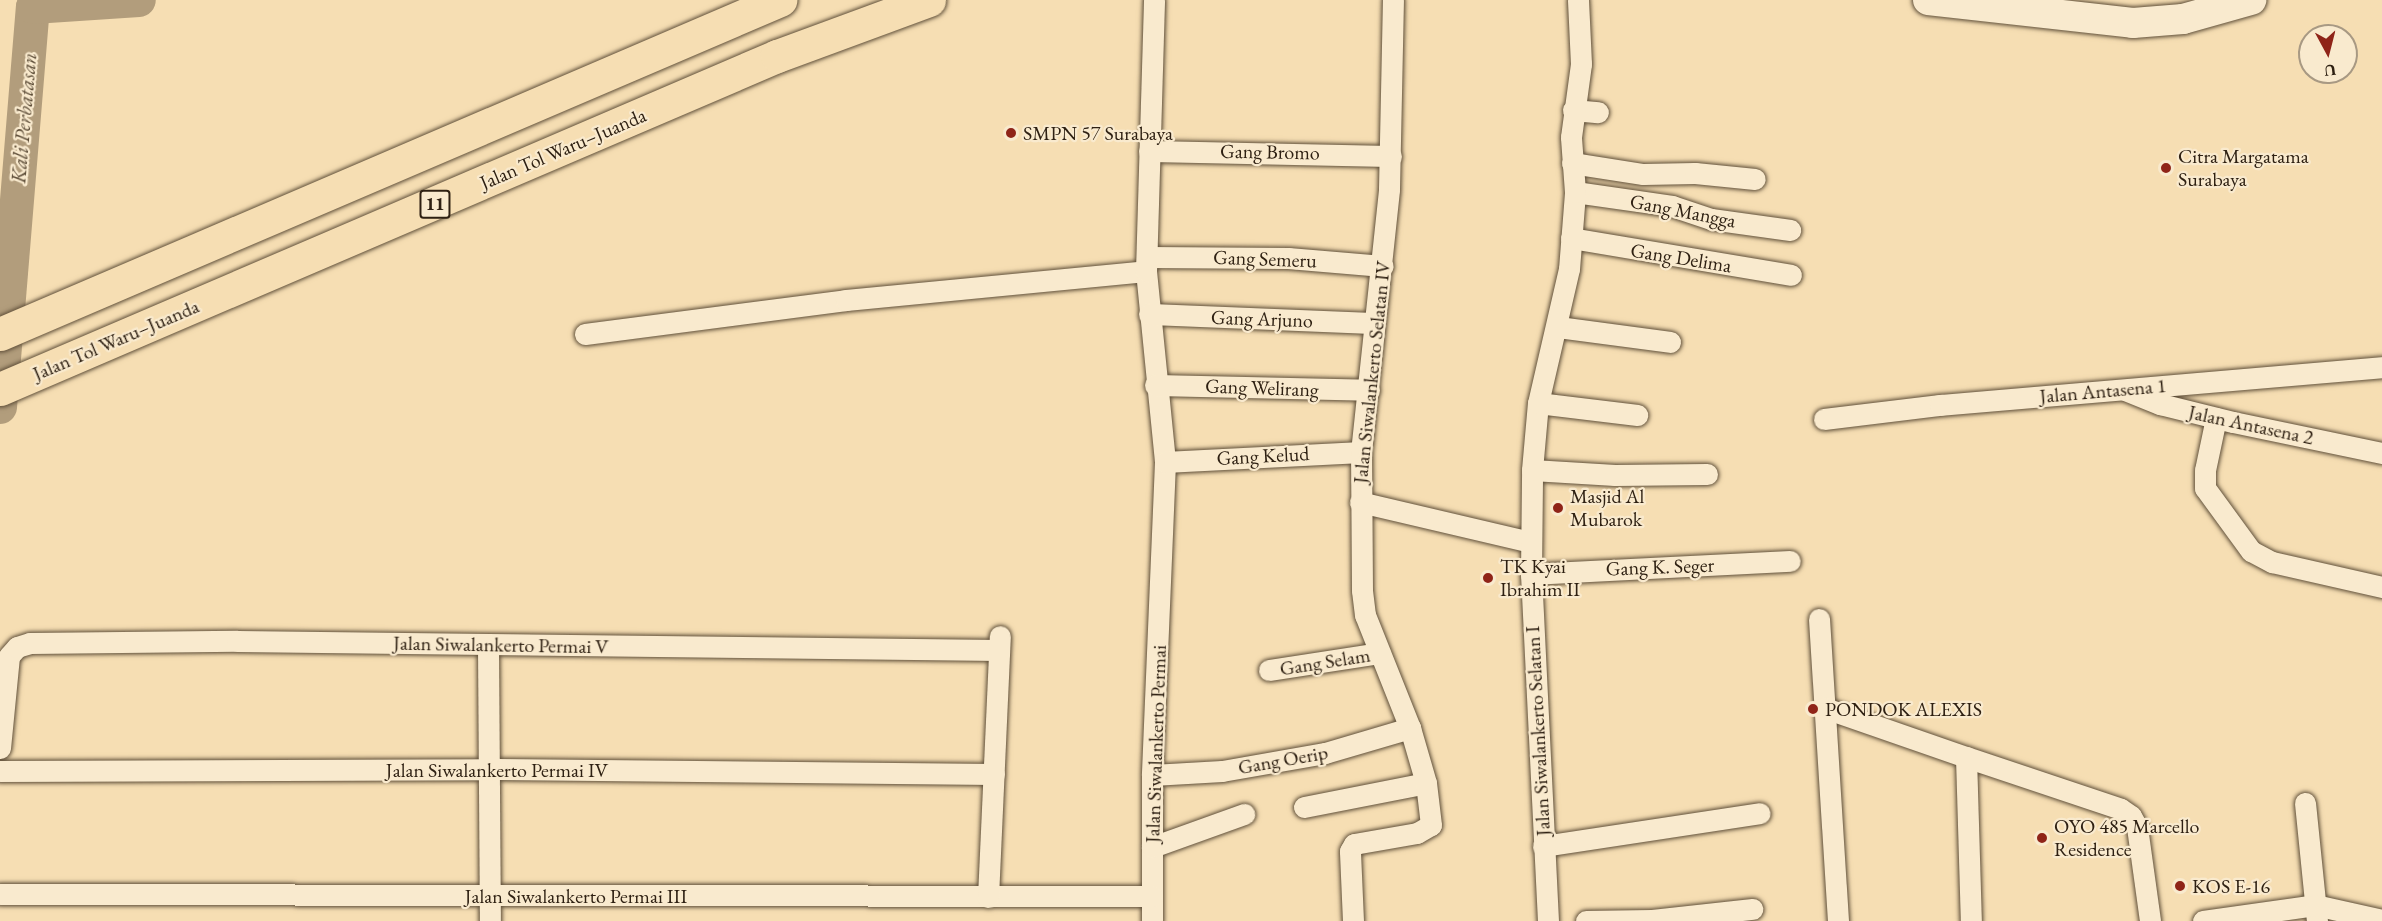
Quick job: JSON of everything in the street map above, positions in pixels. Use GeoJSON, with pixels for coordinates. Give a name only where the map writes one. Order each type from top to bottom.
{"type":"FeatureCollection","features":[{"type":"Feature","properties":{"kind":"highway"},"geometry":{"type":"LineString","coordinates":[[0,334],[780,0]]}},
{"type":"Feature","properties":{"kind":"highway","name":"Jalan Tol Waru–Juanda"},"geometry":{"type":"LineString","coordinates":[[0,388],[777,56],[928,0]]}},
{"type":"Feature","properties":{"kind":"main road"},"geometry":{"type":"LineString","coordinates":[[1928,0],[2133,23],[2183,19],[2251,0]]}},
{"type":"Feature","properties":{"kind":"street","name":"Jalan Siwalankerto Permai"},"geometry":{"type":"LineString","coordinates":[[1152,921],[1152,775],[1165,462],[1155,385],[1147,264],[1154,0]]}},
{"type":"Feature","properties":{"kind":"street","name":"Jalan Siwalankerto Selatan IV"},"geometry":{"type":"LineString","coordinates":[[1353,921],[1350,851],[1354,844],[1429,830],[1426,783],[1410,728],[1365,615],[1360,502],[1361,452],[1374,323],[1383,266],[1390,156],[1393,0]]}},
{"type":"Feature","properties":{"kind":"street","name":"Jalan Siwalankerto Selatan I"},"geometry":{"type":"LineString","coordinates":[[1548,921],[1531,574],[1532,470],[1538,403],[1558,327],[1571,238],[1575,192],[1572,163],[1573,110],[1581,64],[1578,0]]}},
{"type":"Feature","properties":{"kind":"street"},"geometry":{"type":"LineString","coordinates":[[1573,110],[1598,112]]}},
{"type":"Feature","properties":{"kind":"street","name":"Gang Bromo"},"geometry":{"type":"LineString","coordinates":[[1149,151],[1390,156]]}},
{"type":"Feature","properties":{"kind":"street"},"geometry":{"type":"LineString","coordinates":[[1572,163],[1643,174],[1755,179]]}},
{"type":"Feature","properties":{"kind":"street","name":"Gang Mangga"},"geometry":{"type":"LineString","coordinates":[[1575,192],[1672,206],[1711,219],[1790,230]]}},
{"type":"Feature","properties":{"kind":"street","name":"Gang Delima"},"geometry":{"type":"LineString","coordinates":[[1571,238],[1791,275]]}},
{"type":"Feature","properties":{"kind":"street","name":"Gang Semeru"},"geometry":{"type":"LineString","coordinates":[[585,334],[1147,264],[1288,258],[1383,266]]}},
{"type":"Feature","properties":{"kind":"street","name":"Gang Arjuno"},"geometry":{"type":"LineString","coordinates":[[1149,314],[1374,323]]}},
{"type":"Feature","properties":{"kind":"street"},"geometry":{"type":"LineString","coordinates":[[1558,327],[1670,342]]}},
{"type":"Feature","properties":{"kind":"street","name":"Jalan Antasena 1"},"geometry":{"type":"LineString","coordinates":[[1824,419],[2121,389],[2382,367]]}},
{"type":"Feature","properties":{"kind":"street","name":"Gang Welirang"},"geometry":{"type":"LineString","coordinates":[[1155,385],[1369,390]]}},
{"type":"Feature","properties":{"kind":"street","name":"Jalan Antasena 2"},"geometry":{"type":"LineString","coordinates":[[2121,389],[2160,404],[2216,418],[2382,453]]}},
{"type":"Feature","properties":{"kind":"street"},"geometry":{"type":"LineString","coordinates":[[1538,403],[1637,415]]}},
{"type":"Feature","properties":{"kind":"street"},"geometry":{"type":"LineString","coordinates":[[2216,418],[2205,470],[2205,488],[2251,551],[2272,562],[2382,587]]}},
{"type":"Feature","properties":{"kind":"street","name":"Gang Kelud"},"geometry":{"type":"LineString","coordinates":[[1165,462],[1361,452]]}},
{"type":"Feature","properties":{"kind":"street"},"geometry":{"type":"LineString","coordinates":[[1532,470],[1615,475],[1707,474]]}},
{"type":"Feature","properties":{"kind":"street"},"geometry":{"type":"LineString","coordinates":[[1360,502],[1530,542]]}},
{"type":"Feature","properties":{"kind":"street","name":"Gang K. Seger"},"geometry":{"type":"LineString","coordinates":[[1531,574],[1790,561]]}},
{"type":"Feature","properties":{"kind":"street"},"geometry":{"type":"LineString","coordinates":[[1819,618],[1838,921]]}},
{"type":"Feature","properties":{"kind":"street","name":"Jalan Siwalankerto Permai V"},"geometry":{"type":"LineString","coordinates":[[0,748],[9,656],[17,646],[30,643],[237,641],[488,646],[999,643],[994,774]]}},
{"type":"Feature","properties":{"kind":"street"},"geometry":{"type":"LineString","coordinates":[[488,646],[491,769],[490,921]]}},
{"type":"Feature","properties":{"kind":"street","name":"Gang Selam"},"geometry":{"type":"LineString","coordinates":[[1269,670],[1380,653]]}},
{"type":"Feature","properties":{"kind":"street"},"geometry":{"type":"LineString","coordinates":[[1825,708],[2121,809],[2131,816],[2138,827],[2150,921]]}},
{"type":"Feature","properties":{"kind":"street","name":"Gang Oerip"},"geometry":{"type":"LineString","coordinates":[[1152,775],[1222,771],[1325,753],[1410,728]]}},
{"type":"Feature","properties":{"kind":"street"},"geometry":{"type":"LineString","coordinates":[[1966,757],[1971,921]]}},
{"type":"Feature","properties":{"kind":"street","name":"Jalan Siwalankerto Permai IV"},"geometry":{"type":"LineString","coordinates":[[0,771],[491,769],[994,774]]}},
{"type":"Feature","properties":{"kind":"street"},"geometry":{"type":"LineString","coordinates":[[988,897],[994,774]]}},
{"type":"Feature","properties":{"kind":"street"},"geometry":{"type":"LineString","coordinates":[[1304,807],[1426,783]]}},
{"type":"Feature","properties":{"kind":"street"},"geometry":{"type":"LineString","coordinates":[[2306,803],[2316,913]]}},
{"type":"Feature","properties":{"kind":"street"},"geometry":{"type":"LineString","coordinates":[[1544,846],[1760,813]]}},
{"type":"Feature","properties":{"kind":"street"},"geometry":{"type":"LineString","coordinates":[[1152,847],[1245,814]]}},
{"type":"Feature","properties":{"kind":"street","name":"Jalan Siwalankerto Permai III"},"geometry":{"type":"LineString","coordinates":[[0,894],[1152,896]]}},
{"type":"Feature","properties":{"kind":"street"},"geometry":{"type":"LineString","coordinates":[[1586,921],[1652,920],[1752,909]]}},
{"type":"Feature","properties":{"kind":"street"},"geometry":{"type":"LineString","coordinates":[[2203,921],[2316,913],[2382,920]]}},
{"type":"Feature","properties":{"kind":"waterway","name":"Kali Perbatasan"},"geometry":{"type":"LineString","coordinates":[[0,407],[33,7],[139,0]]}},
{"type":"Feature","properties":{"kind":"place","name":"SMPN 57 Surabaya"},"geometry":{"type":"Point","coordinates":[1011,133]}},
{"type":"Feature","properties":{"kind":"place","name":"Citra Margatama Surabaya"},"geometry":{"type":"Point","coordinates":[2166,168]}},
{"type":"Feature","properties":{"kind":"place","name":"Masjid Al Mubarok"},"geometry":{"type":"Point","coordinates":[1558,508]}},
{"type":"Feature","properties":{"kind":"place","name":"TK Kyai Ibrahim II"},"geometry":{"type":"Point","coordinates":[1488,578]}},
{"type":"Feature","properties":{"kind":"place","name":"PONDOK ALEXIS"},"geometry":{"type":"Point","coordinates":[1813,709]}},
{"type":"Feature","properties":{"kind":"place","name":"OYO 485 Marcello Residence"},"geometry":{"type":"Point","coordinates":[2042,838]}},
{"type":"Feature","properties":{"kind":"place","name":"KOS E-16"},"geometry":{"type":"Point","coordinates":[2180,886]}}]}
